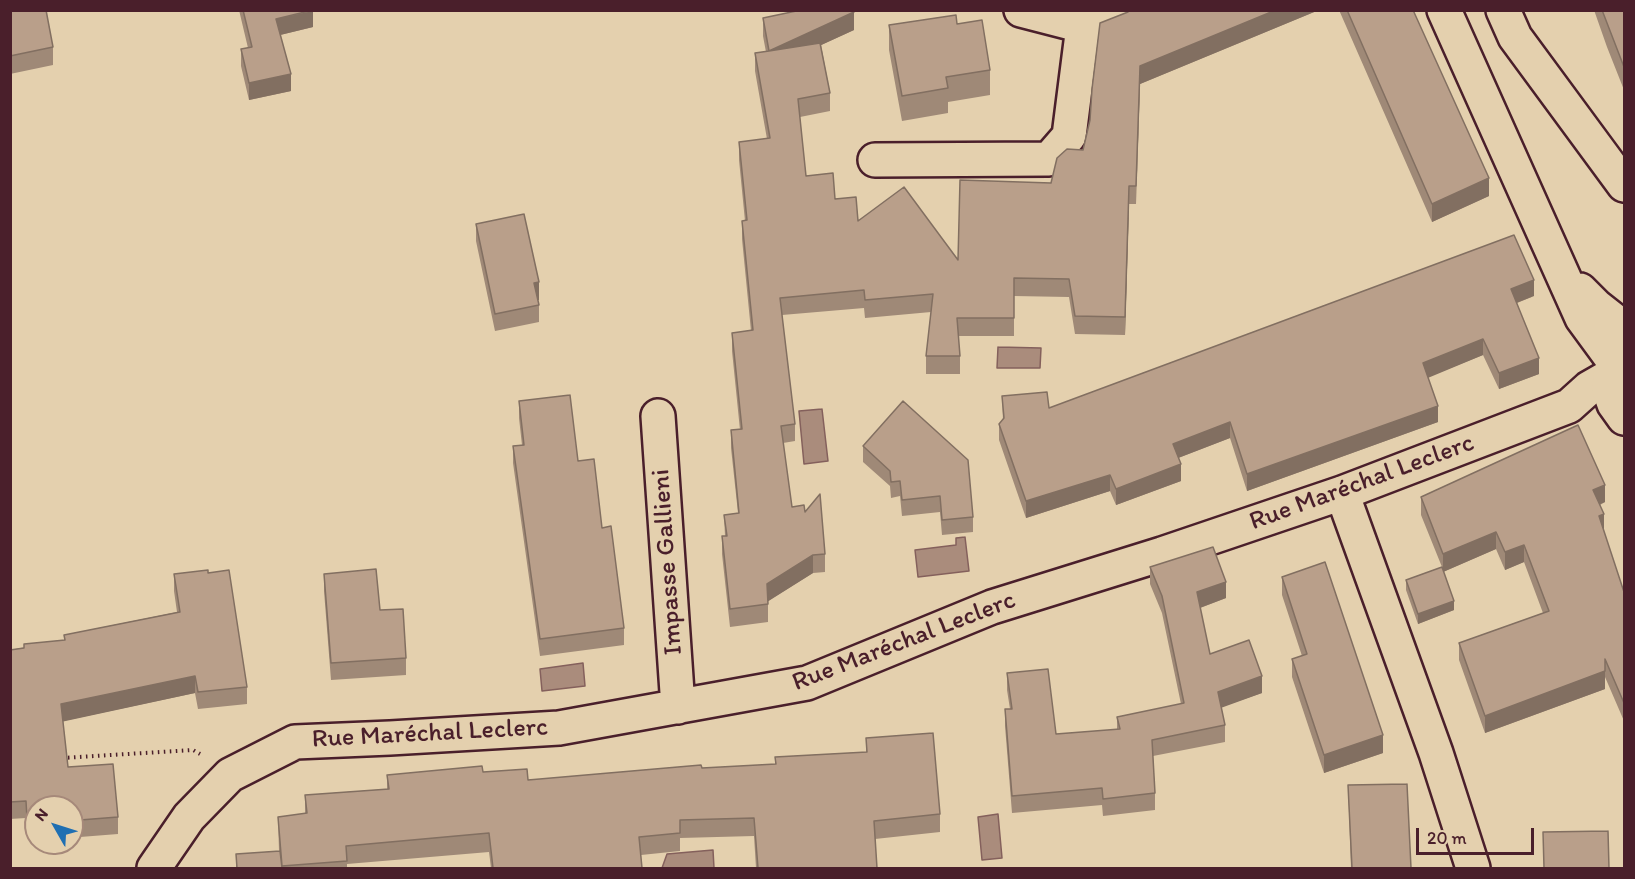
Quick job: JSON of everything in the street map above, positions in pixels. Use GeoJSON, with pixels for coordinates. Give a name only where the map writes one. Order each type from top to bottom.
{"type":"FeatureCollection","features":[{"type":"Feature","properties":{"kind":"street"},"geometry":{"type":"LineString","coordinates":[[1022,10],[1083,26],[1120,10]]}},
{"type":"Feature","properties":{"kind":"street"},"geometry":{"type":"LineString","coordinates":[[1444,10],[1582,318],[1616,364],[1611,397],[1623,417]]}},
{"type":"Feature","properties":{"kind":"street"},"geometry":{"type":"LineString","coordinates":[[1503,10],[1515,37],[1624,185]]}},
{"type":"Feature","properties":{"kind":"street"},"geometry":{"type":"LineString","coordinates":[[875,160],[1049,159],[1069,136],[1083,26]]}},
{"type":"Feature","properties":{"kind":"street"},"geometry":{"type":"LineString","coordinates":[[1563,274],[1596,306],[1624,328]]}},
{"type":"Feature","properties":{"kind":"street","name":"Rue Maréchal Leclerc"},"geometry":{"type":"LineString","coordinates":[[154,868],[189,817],[231,775],[295,742],[559,728],[807,683],[993,607],[1341,494],[1569,406],[1616,364]]}},
{"type":"Feature","properties":{"kind":"street","name":"Rue Maréchal Leclerc"},"geometry":{"type":"LineString","coordinates":[[1569,406],[1597,408],[1623,417]]}},
{"type":"Feature","properties":{"kind":"street","name":"Impasse Gallieni"},"geometry":{"type":"LineString","coordinates":[[657,416],[678,707]]}},
{"type":"Feature","properties":{"kind":"street"},"geometry":{"type":"LineString","coordinates":[[1341,494],[1436,753],[1473,868]]}},
{"type":"Feature","properties":{"kind":"path"},"geometry":{"type":"LineString","coordinates":[[56,758],[193,750],[231,775]]}},
{"type":"Feature","properties":{"kind":"shaded area"},"geometry":{"type":"Polygon","coordinates":[[[998,347],[1041,348],[1040,368],[997,368],[998,347]]]}},
{"type":"Feature","properties":{"kind":"shaded area"},"geometry":{"type":"Polygon","coordinates":[[[822,409],[828,461],[804,464],[799,411],[822,409]]]}},
{"type":"Feature","properties":{"kind":"shaded area"},"geometry":{"type":"Polygon","coordinates":[[[965,537],[969,571],[918,577],[915,550],[956,545],[956,538],[965,537]]]}},
{"type":"Feature","properties":{"kind":"shaded area"},"geometry":{"type":"Polygon","coordinates":[[[583,663],[585,686],[542,691],[540,669],[583,663]]]}},
{"type":"Feature","properties":{"kind":"shaded area"},"geometry":{"type":"Polygon","coordinates":[[[998,814],[1002,858],[982,860],[978,817],[998,814]]]}},
{"type":"Feature","properties":{"kind":"shaded area"},"geometry":{"type":"Polygon","coordinates":[[[713,850],[714,868],[662,868],[667,854],[713,850]]]}},
{"type":"Feature","properties":{"kind":"building"},"geometry":{"type":"Polygon","coordinates":[[[10,10],[46,10],[53,47],[10,56],[10,10]]]}},
{"type":"Feature","properties":{"kind":"building"},"geometry":{"type":"Polygon","coordinates":[[[243,10],[313,10],[276,19],[291,74],[249,83],[241,49],[252,47],[243,10]]]}},
{"type":"Feature","properties":{"kind":"building"},"geometry":{"type":"Polygon","coordinates":[[[801,10],[853,10],[854,12],[769,51],[763,18],[801,10]]]}},
{"type":"Feature","properties":{"kind":"building"},"geometry":{"type":"Polygon","coordinates":[[[1128,10],[1276,10],[1140,66],[1136,186],[1129,186],[1125,317],[1075,316],[1069,279],[1014,278],[1014,318],[957,318],[960,356],[926,356],[933,294],[865,300],[864,290],[780,298],[795,424],[781,426],[792,507],[804,505],[805,512],[820,494],[825,554],[813,555],[767,584],[768,604],[730,609],[722,536],[727,536],[724,515],[739,513],[731,430],[742,429],[732,333],[753,330],[742,221],[747,220],[739,142],[770,138],[755,53],[820,43],[830,93],[798,99],[806,176],[833,173],[835,199],[856,197],[858,221],[904,187],[958,260],[960,180],[1051,183],[1057,158],[1067,149],[1083,150],[1090,120],[1100,23],[1128,12],[1128,10]]]}},
{"type":"Feature","properties":{"kind":"building"},"geometry":{"type":"Polygon","coordinates":[[[1347,10],[1413,10],[1489,178],[1432,204],[1347,10]]]}},
{"type":"Feature","properties":{"kind":"building"},"geometry":{"type":"Polygon","coordinates":[[[1602,10],[1624,10],[1624,67],[1607,23],[1602,10]]]}},
{"type":"Feature","properties":{"kind":"building"},"geometry":{"type":"Polygon","coordinates":[[[956,15],[957,24],[982,20],[990,70],[946,77],[948,88],[902,96],[889,25],[956,15]]]}},
{"type":"Feature","properties":{"kind":"building"},"geometry":{"type":"Polygon","coordinates":[[[524,214],[539,282],[534,283],[539,305],[495,314],[476,224],[524,214]]]}},
{"type":"Feature","properties":{"kind":"building"},"geometry":{"type":"Polygon","coordinates":[[[1514,235],[1534,280],[1511,289],[1539,358],[1499,373],[1483,339],[1423,363],[1438,406],[1247,474],[1230,422],[1173,444],[1181,464],[1116,489],[1110,475],[1026,501],[999,424],[1004,418],[1002,396],[1047,392],[1049,408],[1514,235]]]}},
{"type":"Feature","properties":{"kind":"building"},"geometry":{"type":"Polygon","coordinates":[[[570,395],[578,461],[594,459],[602,528],[611,526],[624,628],[540,639],[513,446],[524,445],[519,401],[570,395]]]}},
{"type":"Feature","properties":{"kind":"building"},"geometry":{"type":"Polygon","coordinates":[[[903,401],[968,460],[973,517],[942,520],[940,496],[902,500],[900,481],[891,482],[890,471],[863,446],[903,401]]]}},
{"type":"Feature","properties":{"kind":"building"},"geometry":{"type":"Polygon","coordinates":[[[1578,425],[1605,485],[1593,490],[1604,514],[1599,516],[1624,592],[1624,703],[1605,659],[1605,671],[1485,716],[1459,643],[1549,611],[1524,545],[1505,552],[1496,532],[1443,554],[1421,497],[1578,425]]]}},
{"type":"Feature","properties":{"kind":"building"},"geometry":{"type":"Polygon","coordinates":[[[1213,547],[1226,582],[1197,592],[1210,654],[1249,640],[1262,676],[1218,692],[1225,725],[1152,740],[1155,793],[1103,799],[1102,788],[1012,796],[1005,709],[1012,709],[1007,673],[1048,669],[1056,734],[1120,729],[1117,717],[1184,703],[1162,596],[1150,567],[1213,547]]]}},
{"type":"Feature","properties":{"kind":"building"},"geometry":{"type":"Polygon","coordinates":[[[1325,562],[1383,735],[1324,755],[1292,659],[1307,654],[1282,577],[1325,562]]]}},
{"type":"Feature","properties":{"kind":"building"},"geometry":{"type":"Polygon","coordinates":[[[1442,567],[1454,601],[1418,614],[1406,580],[1442,567]]]}},
{"type":"Feature","properties":{"kind":"building"},"geometry":{"type":"Polygon","coordinates":[[[376,569],[380,610],[403,609],[406,658],[331,663],[324,574],[376,569]]]}},
{"type":"Feature","properties":{"kind":"building"},"geometry":{"type":"Polygon","coordinates":[[[229,570],[247,687],[198,692],[195,676],[61,704],[68,767],[113,764],[118,817],[84,820],[84,795],[24,795],[24,801],[10,802],[10,650],[24,648],[24,644],[65,640],[64,635],[180,612],[174,574],[229,570]]]}},
{"type":"Feature","properties":{"kind":"building"},"geometry":{"type":"Polygon","coordinates":[[[933,733],[940,814],[874,821],[877,868],[758,868],[754,818],[680,820],[680,833],[639,837],[642,868],[493,868],[489,833],[346,846],[347,861],[282,866],[278,817],[307,813],[305,795],[389,789],[387,775],[482,766],[483,772],[527,769],[528,780],[701,765],[702,768],[776,764],[775,757],[867,752],[866,738],[933,733]]]}},
{"type":"Feature","properties":{"kind":"building"},"geometry":{"type":"Polygon","coordinates":[[[1407,784],[1411,868],[1352,868],[1348,785],[1407,784]]]}},
{"type":"Feature","properties":{"kind":"building"},"geometry":{"type":"Polygon","coordinates":[[[1608,831],[1609,868],[1544,868],[1543,832],[1608,831]]]}},
{"type":"Feature","properties":{"kind":"building"},"geometry":{"type":"Polygon","coordinates":[[[280,851],[282,868],[237,868],[236,854],[280,851]]]}}]}
